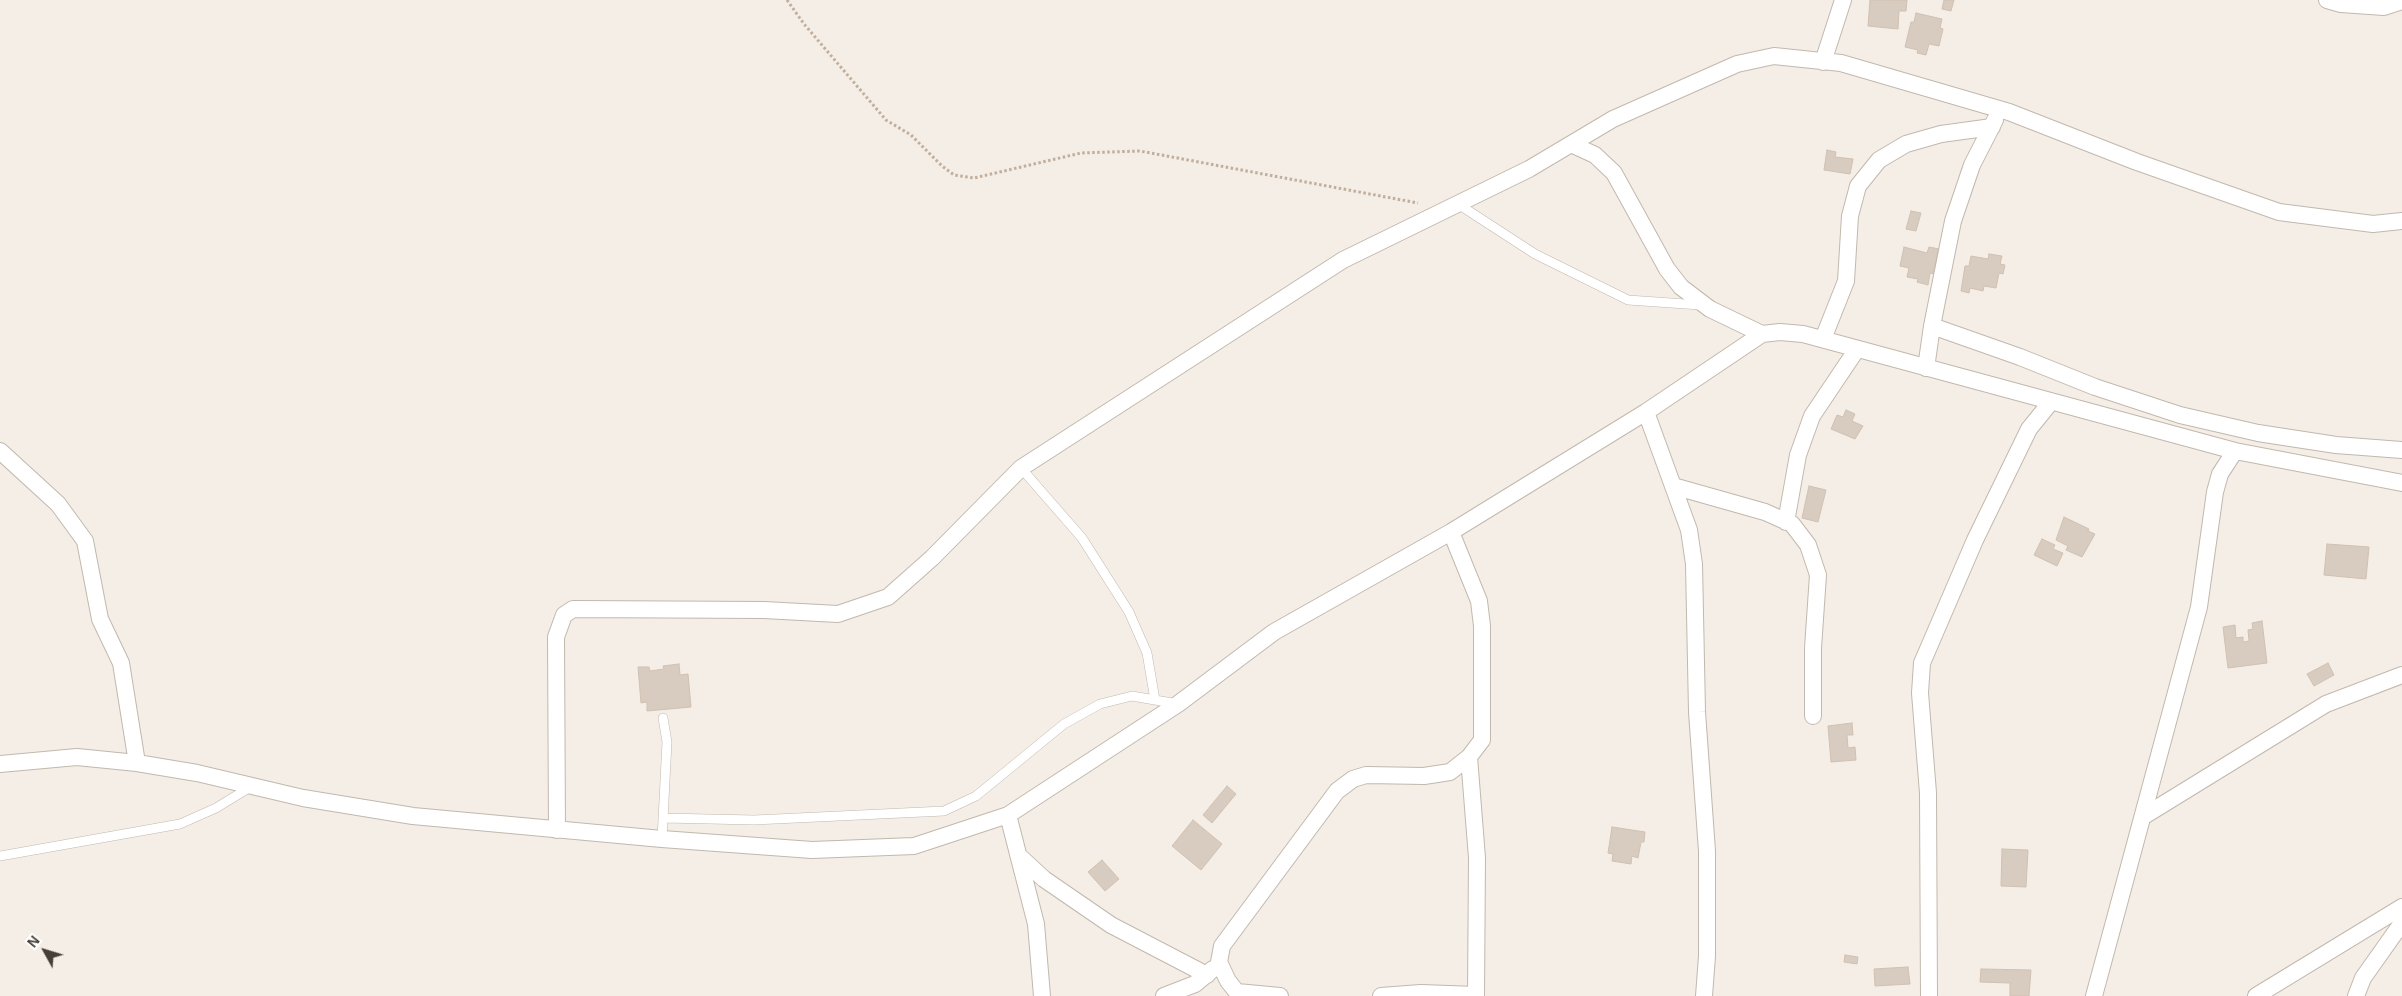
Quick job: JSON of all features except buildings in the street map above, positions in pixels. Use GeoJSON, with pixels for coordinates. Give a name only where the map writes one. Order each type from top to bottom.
{"type":"FeatureCollection","features":[{"type":"Feature","properties":{"kind":"street"},"geometry":{"type":"LineString","coordinates":[[1823,62],[1842,0]]}},
{"type":"Feature","properties":{"kind":"street"},"geometry":{"type":"LineString","coordinates":[[2326,0],[2341,4],[2384,7],[2402,1]]}},
{"type":"Feature","properties":{"kind":"street"},"geometry":{"type":"LineString","coordinates":[[557,830],[556,637],[564,615],[572,609],[838,614],[888,597],[932,558],[1021,468],[1343,260],[1529,169],[1613,119],[1737,64],[1774,56],[1841,64],[2001,110],[2137,162],[2279,212],[2373,224],[2402,221]]}},
{"type":"Feature","properties":{"kind":"street"},"geometry":{"type":"LineString","coordinates":[[1926,368],[1932,326],[1953,221],[1972,165],[2001,110]]}},
{"type":"Feature","properties":{"kind":"street"},"geometry":{"type":"LineString","coordinates":[[1823,340],[1846,282],[1850,216],[1858,186],[1880,160],[1906,144],[1941,134],[1992,127]]}},
{"type":"Feature","properties":{"kind":"street"},"geometry":{"type":"LineString","coordinates":[[1571,144],[1596,154],[1614,173],[1666,269],[1681,287],[1705,305],[1762,334]]}},
{"type":"Feature","properties":{"kind":"street"},"geometry":{"type":"LineString","coordinates":[[1932,326],[2020,356],[2095,387],[2180,415],[2258,434],[2336,446],[2402,450]]}},
{"type":"Feature","properties":{"kind":"street"},"geometry":{"type":"LineString","coordinates":[[0,764],[77,757],[137,762],[303,798],[413,816],[557,830],[812,850],[914,846],[1008,815],[1178,704],[1274,632],[1451,532],[1646,412],[1762,334],[1780,332],[1803,334],[2050,403],[2235,451],[2402,483]]}},
{"type":"Feature","properties":{"kind":"street"},"geometry":{"type":"LineString","coordinates":[[1786,522],[1798,455],[1812,416],[1857,349]]}},
{"type":"Feature","properties":{"kind":"street"},"geometry":{"type":"LineString","coordinates":[[1930,996],[1928,793],[1920,693],[1922,663],[1975,540],[2029,429],[2050,403]]}},
{"type":"Feature","properties":{"kind":"street"},"geometry":{"type":"LineString","coordinates":[[1646,412],[1689,530],[1694,564],[1697,712],[1707,851],[1707,956],[1704,996]]}},
{"type":"Feature","properties":{"kind":"street"},"geometry":{"type":"LineString","coordinates":[[0,451],[58,504],[86,541],[100,619],[121,663],[137,762]]}},
{"type":"Feature","properties":{"kind":"street"},"geometry":{"type":"LineString","coordinates":[[2094,996],[2199,607],[2220,474],[2235,451]]}},
{"type":"Feature","properties":{"kind":"street"},"geometry":{"type":"LineString","coordinates":[[1673,486],[1743,504],[1792,524],[1808,545],[1818,575],[1813,716]]}},
{"type":"Feature","properties":{"kind":"street"},"geometry":{"type":"LineString","coordinates":[[1164,996],[1195,984],[1207,975],[1218,962],[1222,946],[1337,791],[1353,779],[1366,775],[1424,776],[1450,772],[1469,758],[1482,740],[1482,626],[1479,601],[1451,532]]}},
{"type":"Feature","properties":{"kind":"street"},"geometry":{"type":"LineString","coordinates":[[2144,816],[2326,704],[2402,675]]}},
{"type":"Feature","properties":{"kind":"street"},"geometry":{"type":"LineString","coordinates":[[1381,996],[1421,992],[1476,996],[1477,858],[1469,758]]}},
{"type":"Feature","properties":{"kind":"street"},"geometry":{"type":"LineString","coordinates":[[1008,815],[1036,924],[1042,996]]}},
{"type":"Feature","properties":{"kind":"street"},"geometry":{"type":"LineString","coordinates":[[1018,856],[1044,879],[1110,925],[1207,975]]}},
{"type":"Feature","properties":{"kind":"street"},"geometry":{"type":"LineString","coordinates":[[2256,996],[2402,907]]}},
{"type":"Feature","properties":{"kind":"street"},"geometry":{"type":"LineString","coordinates":[[2356,996],[2363,978],[2402,922]]}},
{"type":"Feature","properties":{"kind":"street"},"geometry":{"type":"LineString","coordinates":[[1218,962],[1228,981],[1239,994],[1280,996]]}},
{"type":"Feature","properties":{"kind":"lane"},"geometry":{"type":"LineString","coordinates":[[1453,206],[1535,254],[1628,300],[1705,305]]}},
{"type":"Feature","properties":{"kind":"lane"},"geometry":{"type":"LineString","coordinates":[[1021,468],[1082,538],[1129,612],[1147,653],[1155,700]]}},
{"type":"Feature","properties":{"kind":"lane"},"geometry":{"type":"LineString","coordinates":[[664,818],[754,820],[944,811],[976,796],[1064,724],[1100,704],[1132,696],[1178,704]]}},
{"type":"Feature","properties":{"kind":"lane"},"geometry":{"type":"LineString","coordinates":[[662,839],[666,742],[663,718]]}},
{"type":"Feature","properties":{"kind":"lane"},"geometry":{"type":"LineString","coordinates":[[0,856],[180,824],[216,808],[252,786]]}},
{"type":"Feature","properties":{"kind":"path"},"geometry":{"type":"LineString","coordinates":[[787,0],[804,24],[886,120],[911,135],[942,166],[954,175],[974,178],[1081,153],[1140,151],[1453,206]]}}]}
